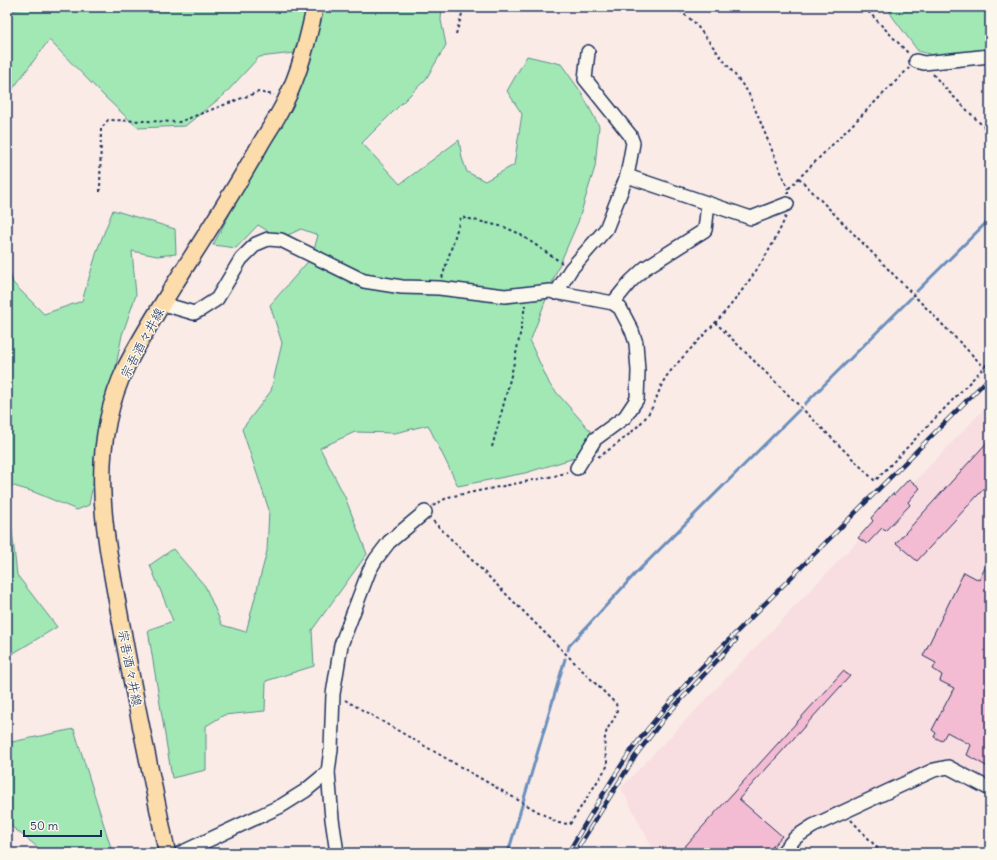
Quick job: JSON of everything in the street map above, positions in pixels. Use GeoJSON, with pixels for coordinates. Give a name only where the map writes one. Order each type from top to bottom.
{"type":"FeatureCollection","features":[{"type":"Feature","properties":{"kind":"main road","name":"宗吾酒々井線"},"geometry":{"type":"LineString","coordinates":[[167,853],[107,549],[103,516],[102,476],[104,448],[110,415],[126,367],[162,304],[244,172],[287,98],[304,56],[315,7]]}},
{"type":"Feature","properties":{"kind":"street"},"geometry":{"type":"LineString","coordinates":[[556,292],[571,269],[606,229],[627,176],[633,143],[630,135],[585,79],[588,52]]}},
{"type":"Feature","properties":{"kind":"street"},"geometry":{"type":"LineString","coordinates":[[920,62],[990,56]]}},
{"type":"Feature","properties":{"kind":"street"},"geometry":{"type":"LineString","coordinates":[[627,176],[751,218],[787,204]]}},
{"type":"Feature","properties":{"kind":"street"},"geometry":{"type":"LineString","coordinates":[[613,303],[630,282],[645,268],[705,230],[708,204]]}},
{"type":"Feature","properties":{"kind":"street"},"geometry":{"type":"LineString","coordinates":[[162,304],[194,313],[200,310],[217,299],[241,259],[256,244],[268,239],[281,240],[364,281],[402,287],[439,288],[505,296],[550,291],[613,303],[620,308],[632,331],[636,343],[638,371],[637,399],[625,417],[595,439],[577,468]]}},
{"type":"Feature","properties":{"kind":"street"},"geometry":{"type":"LineString","coordinates":[[337,853],[332,819],[328,772],[331,748],[333,694],[341,645],[376,559],[389,542],[425,512]]}},
{"type":"Feature","properties":{"kind":"street"},"geometry":{"type":"LineString","coordinates":[[782,853],[796,837],[813,826],[934,770],[948,767],[990,789]]}},
{"type":"Feature","properties":{"kind":"street"},"geometry":{"type":"LineString","coordinates":[[180,853],[280,806],[304,791],[328,772]]}},
{"type":"Feature","properties":{"kind":"path"},"geometry":{"type":"LineString","coordinates":[[456,34],[464,7]]}},
{"type":"Feature","properties":{"kind":"path"},"geometry":{"type":"LineString","coordinates":[[595,459],[641,424],[651,411],[659,389],[668,374],[730,306],[778,235],[787,214],[788,190],[748,92],[694,22],[675,7]]}},
{"type":"Feature","properties":{"kind":"path"},"geometry":{"type":"LineString","coordinates":[[864,7],[990,133]]}},
{"type":"Feature","properties":{"kind":"path"},"geometry":{"type":"LineString","coordinates":[[788,190],[920,62]]}},
{"type":"Feature","properties":{"kind":"path"},"geometry":{"type":"LineString","coordinates":[[100,192],[101,129],[108,120],[179,122],[258,92],[287,98]]}},
{"type":"Feature","properties":{"kind":"path"},"geometry":{"type":"LineString","coordinates":[[799,178],[984,367]]}},
{"type":"Feature","properties":{"kind":"path"},"geometry":{"type":"LineString","coordinates":[[439,288],[461,217],[504,227],[518,233],[571,269]]}},
{"type":"Feature","properties":{"kind":"path"},"geometry":{"type":"LineString","coordinates":[[492,447],[522,328],[527,293]]}},
{"type":"Feature","properties":{"kind":"path"},"geometry":{"type":"LineString","coordinates":[[715,322],[875,481],[990,361]]}},
{"type":"Feature","properties":{"kind":"path"},"geometry":{"type":"LineString","coordinates":[[333,694],[558,823],[570,824],[608,766],[604,752],[606,732],[616,715],[616,704],[425,512],[448,497],[559,475],[577,468]]}},
{"type":"Feature","properties":{"kind":"path"},"geometry":{"type":"LineString","coordinates":[[844,812],[882,853]]}},
{"type":"Feature","properties":{"kind":"shaded area"},"geometry":{"type":"Polygon","coordinates":[[[990,403],[990,785],[951,764],[789,837],[775,853],[652,853],[651,845],[621,788],[990,403]]]}},
{"type":"Feature","properties":{"kind":"green space"},"geometry":{"type":"Polygon","coordinates":[[[34,7],[442,7],[441,20],[446,45],[426,79],[362,143],[400,184],[459,140],[462,158],[467,172],[485,181],[514,165],[522,114],[507,91],[527,56],[561,64],[581,92],[599,126],[595,167],[578,222],[555,275],[530,342],[550,385],[600,442],[598,451],[525,473],[458,486],[428,425],[395,433],[355,432],[320,448],[345,497],[367,554],[312,630],[314,666],[266,681],[265,711],[224,715],[206,726],[206,770],[172,778],[148,630],[173,621],[150,565],[173,549],[205,586],[222,625],[246,632],[267,551],[269,510],[242,429],[271,391],[282,343],[270,305],[312,257],[318,235],[301,229],[286,236],[275,247],[268,231],[258,225],[236,248],[213,245],[271,137],[303,82],[294,53],[259,57],[224,95],[185,126],[138,128],[49,40],[9,94],[7,110],[7,9],[9,11],[34,7]]]}},
{"type":"Feature","properties":{"kind":"green space"},"geometry":{"type":"Polygon","coordinates":[[[888,7],[990,7],[990,51],[948,59],[918,51],[892,16],[888,7]]]}},
{"type":"Feature","properties":{"kind":"green space"},"geometry":{"type":"Polygon","coordinates":[[[113,210],[175,229],[176,254],[157,256],[132,251],[136,295],[122,335],[89,505],[77,510],[34,492],[7,484],[7,265],[13,283],[44,314],[82,301],[98,248],[113,210]]]}},
{"type":"Feature","properties":{"kind":"green space"},"geometry":{"type":"Polygon","coordinates":[[[7,522],[11,522],[17,575],[57,627],[7,657],[7,522]]]}},
{"type":"Feature","properties":{"kind":"green space"},"geometry":{"type":"Polygon","coordinates":[[[74,729],[112,851],[105,853],[45,853],[11,826],[7,811],[7,743],[74,729]]]}},
{"type":"Feature","properties":{"kind":"building"},"geometry":{"type":"Polygon","coordinates":[[[990,439],[990,482],[917,561],[896,543],[990,439]]]}},
{"type":"Feature","properties":{"kind":"building"},"geometry":{"type":"Polygon","coordinates":[[[909,479],[920,488],[908,502],[910,505],[885,531],[882,528],[867,544],[858,538],[873,521],[871,518],[893,493],[894,495],[909,479]]]}},
{"type":"Feature","properties":{"kind":"building"},"geometry":{"type":"Polygon","coordinates":[[[990,558],[990,762],[988,767],[967,755],[971,745],[947,732],[942,741],[934,737],[936,733],[932,730],[954,688],[940,681],[942,675],[933,669],[936,663],[923,656],[964,572],[979,580],[990,558]]]}},
{"type":"Feature","properties":{"kind":"building"},"geometry":{"type":"Polygon","coordinates":[[[843,671],[850,676],[739,799],[782,836],[767,853],[679,853],[843,671]]]}},
{"type":"Feature","properties":{"kind":"waterway"},"geometry":{"type":"LineString","coordinates":[[917,291],[990,219]]}},
{"type":"Feature","properties":{"kind":"waterway"},"geometry":{"type":"LineString","coordinates":[[805,404],[912,297]]}},
{"type":"Feature","properties":{"kind":"waterway"},"geometry":{"type":"LineString","coordinates":[[568,650],[569,646],[635,574],[799,410]]}},
{"type":"Feature","properties":{"kind":"waterway"},"geometry":{"type":"LineString","coordinates":[[508,853],[565,659]]}},
{"type":"Feature","properties":{"kind":"railway"},"geometry":{"type":"LineString","coordinates":[[568,853],[606,789],[631,751],[696,673],[990,377]]}},
{"type":"Feature","properties":{"kind":"railway"},"geometry":{"type":"LineString","coordinates":[[579,846],[636,755],[665,717],[736,640]]}}]}
